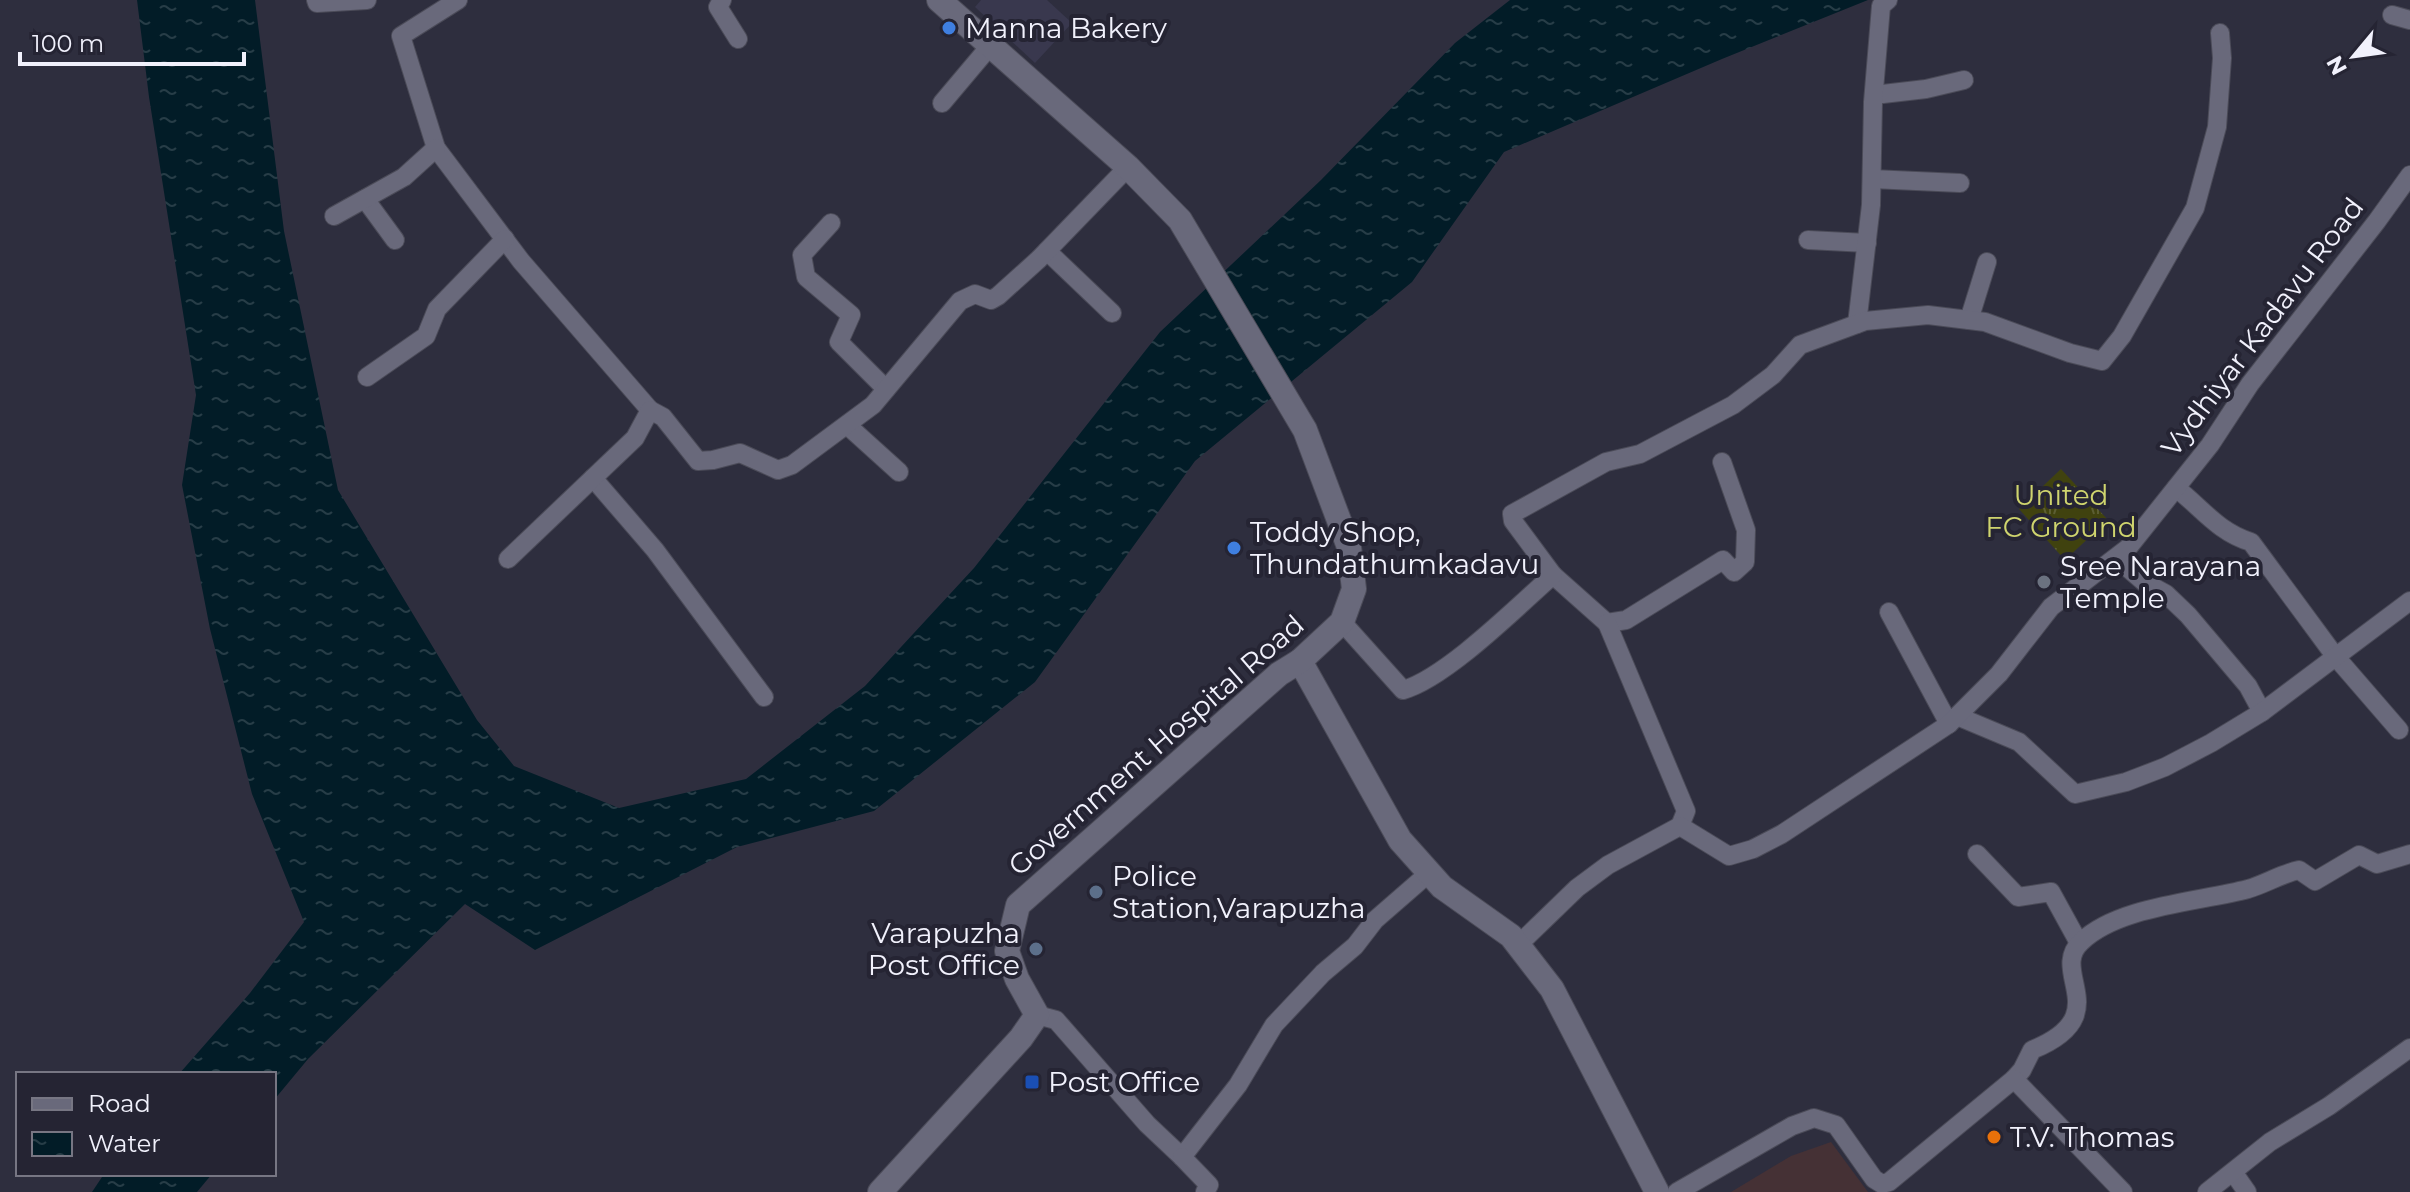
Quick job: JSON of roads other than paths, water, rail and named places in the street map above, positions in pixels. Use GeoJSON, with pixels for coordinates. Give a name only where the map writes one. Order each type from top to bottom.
{"type":"FeatureCollection","features":[{"type":"Feature","properties":{"kind":"main road","name":"Government Hospital Road"},"geometry":{"type":"LineString","coordinates":[[939,0],[1128,167],[1180,220],[1305,430],[1349,547],[1354,589],[1342,622],[1018,905],[1007,951],[1017,979],[1037,1015]]}},
{"type":"Feature","properties":{"kind":"main road"},"geometry":{"type":"LineString","coordinates":[[1300,661],[1400,840],[1442,887],[1511,936],[1552,989],[1657,1192]]}},
{"type":"Feature","properties":{"kind":"main road"},"geometry":{"type":"LineString","coordinates":[[880,1192],[1021,1038],[1037,1015]]}},
{"type":"Feature","properties":{"kind":"street"},"geometry":{"type":"LineString","coordinates":[[316,0],[317,3],[367,0]]}},
{"type":"Feature","properties":{"kind":"street"},"geometry":{"type":"LineString","coordinates":[[458,0],[401,36],[436,148],[505,239],[650,410],[663,417],[698,461],[740,453],[778,470],[792,465],[873,405],[960,301],[975,294],[991,300],[998,296],[1047,251],[1128,167]]}},
{"type":"Feature","properties":{"kind":"street"},"geometry":{"type":"LineString","coordinates":[[722,0],[718,7],[738,39]]}},
{"type":"Feature","properties":{"kind":"street"},"geometry":{"type":"LineString","coordinates":[[1857,324],[1872,179],[1881,6],[1888,0]]}},
{"type":"Feature","properties":{"kind":"street"},"geometry":{"type":"LineString","coordinates":[[1517,946],[1577,888],[1608,865],[1680,826],[1686,811],[1607,623],[1553,575],[1513,521],[1512,514],[1606,462],[1640,454],[1733,405],[1773,375],[1800,345],[1857,324],[1928,315],[1985,322],[2070,353],[2102,361],[2122,336],[2195,208],[2217,127],[2222,58],[2220,33]]}},
{"type":"Feature","properties":{"kind":"street"},"geometry":{"type":"LineString","coordinates":[[942,103],[990,46]]}},
{"type":"Feature","properties":{"kind":"street"},"geometry":{"type":"LineString","coordinates":[[1874,95],[1926,89],[1964,80]]}},
{"type":"Feature","properties":{"kind":"street"},"geometry":{"type":"LineString","coordinates":[[334,216],[404,177],[436,148]]}},
{"type":"Feature","properties":{"kind":"street","name":"Vydhiyar Kadavu Road"},"geometry":{"type":"LineString","coordinates":[[1680,826],[1729,856],[1753,849],[1782,834],[1953,720],[1999,674],[2051,607],[2128,548],[2210,445],[2250,384],[2410,175]]}},
{"type":"Feature","properties":{"kind":"street"},"geometry":{"type":"LineString","coordinates":[[1872,179],[1960,183]]}},
{"type":"Feature","properties":{"kind":"street"},"geometry":{"type":"LineString","coordinates":[[365,199],[395,240]]}},
{"type":"Feature","properties":{"kind":"street"},"geometry":{"type":"LineString","coordinates":[[831,223],[802,255],[806,277],[851,315],[839,342],[886,389]]}},
{"type":"Feature","properties":{"kind":"street"},"geometry":{"type":"LineString","coordinates":[[367,377],[426,336],[437,309],[505,239]]}},
{"type":"Feature","properties":{"kind":"street"},"geometry":{"type":"LineString","coordinates":[[1808,240],[1867,243]]}},
{"type":"Feature","properties":{"kind":"street"},"geometry":{"type":"LineString","coordinates":[[1047,251],[1112,313]]}},
{"type":"Feature","properties":{"kind":"street"},"geometry":{"type":"LineString","coordinates":[[1969,320],[1987,262]]}},
{"type":"Feature","properties":{"kind":"street"},"geometry":{"type":"LineString","coordinates":[[508,559],[635,438],[650,410]]}},
{"type":"Feature","properties":{"kind":"street"},"geometry":{"type":"LineString","coordinates":[[847,425],[899,472]]}},
{"type":"Feature","properties":{"kind":"street"},"geometry":{"type":"LineString","coordinates":[[1607,623],[1626,620],[1723,560],[1734,572],[1745,562],[1746,530],[1722,462]]}},
{"type":"Feature","properties":{"kind":"street"},"geometry":{"type":"LineString","coordinates":[[593,478],[655,550],[764,697]]}},
{"type":"Feature","properties":{"kind":"street"},"geometry":{"type":"LineString","coordinates":[[2176,488],[2212,522],[2235,537],[2251,542],[2335,656],[2399,730]]}},
{"type":"Feature","properties":{"kind":"street"},"geometry":{"type":"LineString","coordinates":[[2116,558],[2144,582],[2166,594],[2188,615],[2248,686],[2262,712]]}},
{"type":"Feature","properties":{"kind":"street"},"geometry":{"type":"LineString","coordinates":[[1342,622],[1403,690],[1418,686],[1480,640],[1553,575]]}},
{"type":"Feature","properties":{"kind":"street"},"geometry":{"type":"LineString","coordinates":[[1889,612],[1953,720],[2019,742],[2075,794],[2126,782],[2165,767],[2262,712],[2410,601]]}},
{"type":"Feature","properties":{"kind":"street"},"geometry":{"type":"LineString","coordinates":[[1977,854],[2018,897],[2051,892],[2079,943]]}},
{"type":"Feature","properties":{"kind":"street"},"geometry":{"type":"LineString","coordinates":[[1677,1192],[1792,1126],[1814,1118],[1836,1125],[1874,1179],[1882,1184],[1889,1182],[2014,1079],[2032,1050],[2049,1043],[2071,1024],[2079,1008],[2071,975],[2073,953],[2079,943],[2104,927],[2134,914],[2253,888],[2299,870],[2315,881],[2359,855],[2377,864],[2410,854]]}},
{"type":"Feature","properties":{"kind":"street"},"geometry":{"type":"LineString","coordinates":[[1182,1157],[1238,1085],[1274,1025],[1323,973],[1355,946],[1375,920],[1429,873]]}},
{"type":"Feature","properties":{"kind":"street"},"geometry":{"type":"LineString","coordinates":[[1037,1015],[1056,1020],[1147,1124],[1209,1185],[1205,1192]]}},
{"type":"Feature","properties":{"kind":"street"},"geometry":{"type":"LineString","coordinates":[[2207,1192],[2270,1142],[2329,1106],[2410,1048]]}},
{"type":"Feature","properties":{"kind":"street"},"geometry":{"type":"LineString","coordinates":[[2014,1079],[2123,1192]]}},
{"type":"Feature","properties":{"kind":"street"},"geometry":{"type":"LineString","coordinates":[[2233,1172],[2247,1192]]}},
{"type":"Feature","properties":{"kind":"water"},"geometry":{"type":"Polygon","coordinates":[[[137,0],[255,0],[284,231],[338,490],[477,720],[514,766],[619,808],[746,779],[865,686],[974,568],[1160,332],[1321,180],[1455,43],[1510,0],[1868,0],[1504,152],[1412,282],[1195,461],[1035,682],[874,811],[737,847],[535,950],[465,904],[308,1059],[276,1098],[276,1072],[181,1072],[250,993],[304,922],[252,794],[210,629],[182,485],[196,395],[149,97],[137,0]]]}},
{"type":"Feature","properties":{"kind":"water"},"geometry":{"type":"Polygon","coordinates":[[[103,1176],[210,1176],[197,1192],[92,1192],[103,1176]]]}},
{"type":"Feature","properties":{"kind":"place","name":"Manna Bakery"},"geometry":{"type":"Point","coordinates":[949,28]}},
{"type":"Feature","properties":{"kind":"place","name":"Toddy Shop, Thundathumkadavu"},"geometry":{"type":"Point","coordinates":[1234,548]}},
{"type":"Feature","properties":{"kind":"place","name":"Sree Narayana Temple"},"geometry":{"type":"Point","coordinates":[2044,582]}},
{"type":"Feature","properties":{"kind":"place","name":"Police Station,Varapuzha"},"geometry":{"type":"Point","coordinates":[1096,892]}},
{"type":"Feature","properties":{"kind":"place","name":"Varapuzha Post Office"},"geometry":{"type":"Point","coordinates":[1036,949]}},
{"type":"Feature","properties":{"kind":"place","name":"Post Office"},"geometry":{"type":"Point","coordinates":[1032,1082]}},
{"type":"Feature","properties":{"kind":"place","name":"T.V. Thomas"},"geometry":{"type":"Point","coordinates":[1994,1137]}},
{"type":"Feature","properties":{"kind":"park label","name":"United FC Ground"},"geometry":{"type":"Point","coordinates":[2061,511]}}]}
